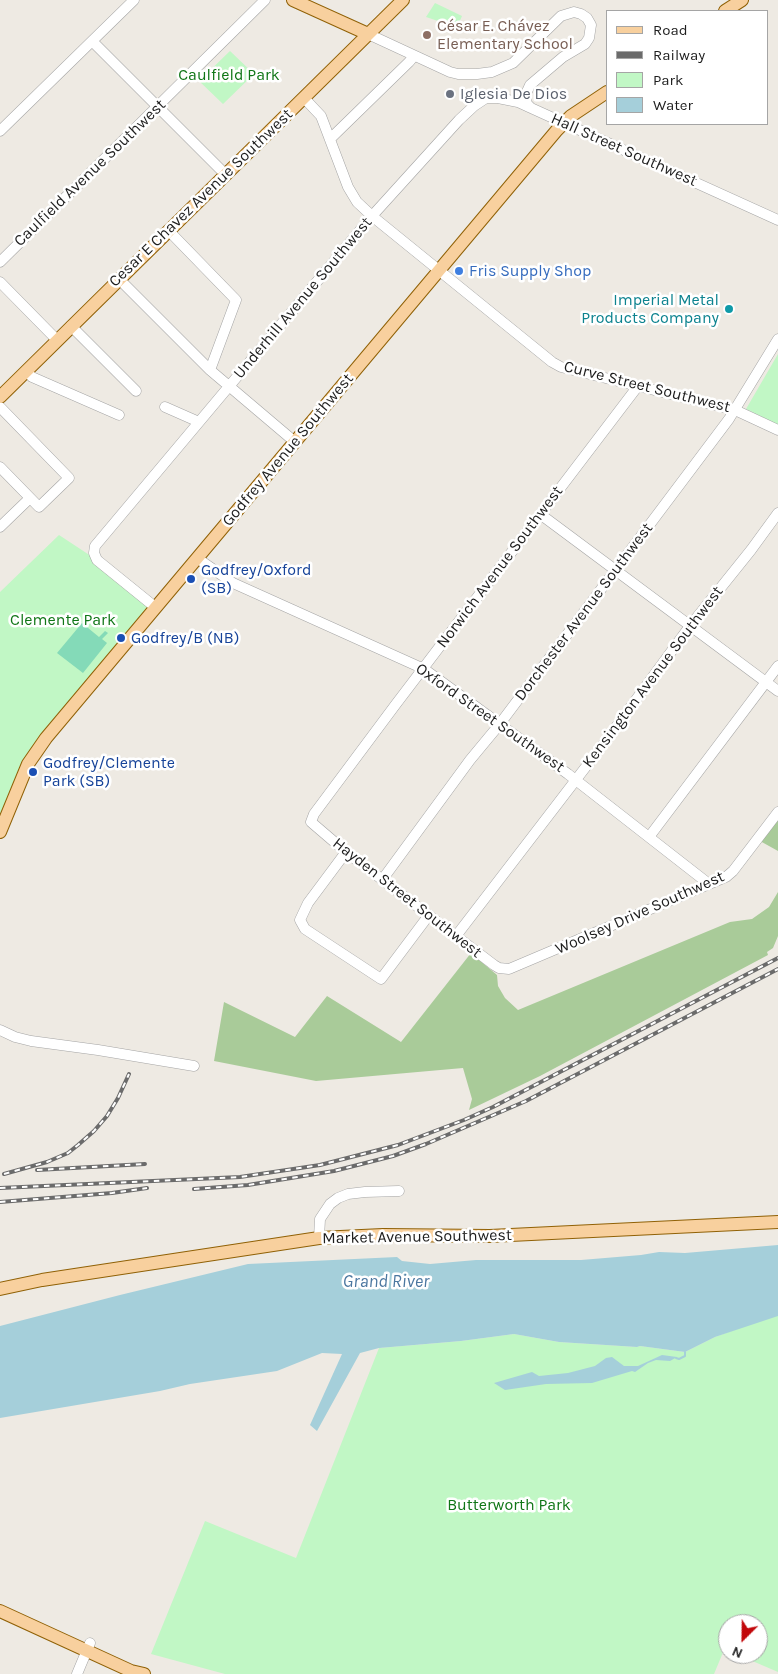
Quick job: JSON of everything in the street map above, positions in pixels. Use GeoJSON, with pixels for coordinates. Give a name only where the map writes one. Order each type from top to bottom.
{"type":"FeatureCollection","features":[{"type":"Feature","properties":{"kind":"main road","name":"Hall Street Southwest"},"geometry":{"type":"LineString","coordinates":[[292,0],[368,34]]}},
{"type":"Feature","properties":{"kind":"main road","name":"Cesar E Chavez Avenue Southwest"},"geometry":{"type":"LineString","coordinates":[[0,397],[403,0]]}},
{"type":"Feature","properties":{"kind":"main road"},"geometry":{"type":"LineString","coordinates":[[727,10],[742,0]]}},
{"type":"Feature","properties":{"kind":"main road","name":"Godfrey Avenue Southwest"},"geometry":{"type":"LineString","coordinates":[[0,832],[28,764],[36,751],[563,123],[606,93]]}},
{"type":"Feature","properties":{"kind":"main road","name":"Market Avenue Southwest"},"geometry":{"type":"LineString","coordinates":[[0,1290],[42,1280],[319,1238],[384,1234],[490,1236],[778,1222]]}},
{"type":"Feature","properties":{"kind":"main road"},"geometry":{"type":"LineString","coordinates":[[0,1610],[88,1647],[131,1670],[144,1674]]}},
{"type":"Feature","properties":{"kind":"street"},"geometry":{"type":"LineString","coordinates":[[0,131],[134,0]]}},
{"type":"Feature","properties":{"kind":"street","name":"Caulfield Avenue Southwest"},"geometry":{"type":"LineString","coordinates":[[0,262],[265,0]]}},
{"type":"Feature","properties":{"kind":"street","name":"Hall Street Southwest"},"geometry":{"type":"LineString","coordinates":[[368,34],[458,74],[492,72],[513,63],[561,16],[574,12],[581,14],[587,18],[591,25],[589,38],[585,44],[563,57],[530,85],[525,96],[527,104],[531,108],[563,123],[778,220]]}},
{"type":"Feature","properties":{"kind":"street"},"geometry":{"type":"LineString","coordinates":[[92,41],[225,174]]}},
{"type":"Feature","properties":{"kind":"street"},"geometry":{"type":"LineString","coordinates":[[330,140],[414,56]]}},
{"type":"Feature","properties":{"kind":"street","name":"Curve Street Southwest"},"geometry":{"type":"LineString","coordinates":[[304,98],[321,116],[348,187],[358,202],[372,216],[552,362],[562,367],[735,410],[778,430]]}},
{"type":"Feature","properties":{"kind":"street","name":"Underhill Avenue Southwest"},"geometry":{"type":"LineString","coordinates":[[155,607],[94,557],[94,550],[98,543],[402,181],[474,106],[486,98],[498,98],[518,102],[531,108]]}},
{"type":"Feature","properties":{"kind":"street"},"geometry":{"type":"LineString","coordinates":[[168,230],[236,300],[210,370]]}},
{"type":"Feature","properties":{"kind":"street"},"geometry":{"type":"LineString","coordinates":[[119,279],[210,370],[296,442]]}},
{"type":"Feature","properties":{"kind":"street"},"geometry":{"type":"LineString","coordinates":[[0,282],[57,340]]}},
{"type":"Feature","properties":{"kind":"street"},"geometry":{"type":"LineString","coordinates":[[71,326],[136,391]]}},
{"type":"Feature","properties":{"kind":"street","name":"Dorchester Avenue Southwest"},"geometry":{"type":"LineString","coordinates":[[382,880],[470,760],[735,410],[778,339]]}},
{"type":"Feature","properties":{"kind":"street"},"geometry":{"type":"LineString","coordinates":[[26,371],[32,377],[119,415]]}},
{"type":"Feature","properties":{"kind":"street","name":"Norwich Avenue Southwest"},"geometry":{"type":"LineString","coordinates":[[311,822],[314,814],[638,386]]}},
{"type":"Feature","properties":{"kind":"street"},"geometry":{"type":"LineString","coordinates":[[165,406],[199,422]]}},
{"type":"Feature","properties":{"kind":"street"},"geometry":{"type":"LineString","coordinates":[[0,407],[68,479],[39,507],[0,468]]}},
{"type":"Feature","properties":{"kind":"street"},"geometry":{"type":"LineString","coordinates":[[0,527],[30,498]]}},
{"type":"Feature","properties":{"kind":"street","name":"Kensington Avenue Southwest"},"geometry":{"type":"LineString","coordinates":[[456,936],[608,738],[690,626],[778,513]]}},
{"type":"Feature","properties":{"kind":"street"},"geometry":{"type":"LineString","coordinates":[[540,514],[778,692]]}},
{"type":"Feature","properties":{"kind":"street","name":"Oxford Street Southwest"},"geometry":{"type":"LineString","coordinates":[[197,558],[233,583],[424,668],[575,780],[709,884]]}},
{"type":"Feature","properties":{"kind":"street"},"geometry":{"type":"LineString","coordinates":[[648,837],[778,666]]}},
{"type":"Feature","properties":{"kind":"street","name":"Woolsey Drive Southwest"},"geometry":{"type":"LineString","coordinates":[[506,969],[521,966],[726,877],[733,871],[778,812]]}},
{"type":"Feature","properties":{"kind":"street","name":"Hayden Street Southwest"},"geometry":{"type":"LineString","coordinates":[[311,822],[346,852],[429,916],[494,965],[506,969]]}},
{"type":"Feature","properties":{"kind":"street"},"geometry":{"type":"LineString","coordinates":[[346,852],[308,903],[300,920],[305,929],[381,979],[429,916]]}},
{"type":"Feature","properties":{"kind":"street"},"geometry":{"type":"LineString","coordinates":[[0,1030],[31,1041],[194,1066]]}},
{"type":"Feature","properties":{"kind":"street"},"geometry":{"type":"LineString","coordinates":[[319,1238],[320,1219],[330,1204],[338,1198],[348,1194],[399,1191]]}},
{"type":"Feature","properties":{"kind":"street"},"geometry":{"type":"LineString","coordinates":[[78,1674],[88,1647]]}},
{"type":"Feature","properties":{"kind":"green space"},"geometry":{"type":"Polygon","coordinates":[[[435,3],[462,16],[456,30],[426,17],[435,3]]]}},
{"type":"Feature","properties":{"kind":"green space","name":"Caulfield Park"},"geometry":{"type":"Polygon","coordinates":[[[230,51],[254,74],[223,104],[199,81],[230,51]]]}},
{"type":"Feature","properties":{"kind":"green space"},"geometry":{"type":"Polygon","coordinates":[[[778,354],[778,425],[746,409],[778,354]]]}},
{"type":"Feature","properties":{"kind":"green space","name":"Clemente Park"},"geometry":{"type":"Polygon","coordinates":[[[59,535],[97,560],[155,607],[36,751],[0,835],[0,592],[59,535]]]}},
{"type":"Feature","properties":{"kind":"green space"},"geometry":{"type":"Polygon","coordinates":[[[82,623],[99,637],[105,631],[108,633],[102,639],[107,643],[83,673],[57,653],[82,623]]]}},
{"type":"Feature","properties":{"kind":"green space"},"geometry":{"type":"Polygon","coordinates":[[[778,818],[778,851],[760,841],[778,818]]]}},
{"type":"Feature","properties":{"kind":"green space"},"geometry":{"type":"Polygon","coordinates":[[[778,892],[778,936],[773,948],[767,952],[768,955],[540,1076],[469,1110],[472,1099],[463,1068],[316,1081],[214,1061],[224,1002],[295,1037],[327,996],[401,1042],[471,953],[497,975],[498,986],[505,998],[518,1010],[730,922],[752,919],[769,907],[778,892]]]}},
{"type":"Feature","properties":{"kind":"green space","name":"Butterworth Park"},"geometry":{"type":"Polygon","coordinates":[[[772,1316],[778,1316],[778,1672],[759,1664],[768,1664],[768,1614],[718,1614],[718,1664],[714,1674],[225,1674],[151,1654],[205,1521],[296,1558],[379,1348],[514,1334],[559,1342],[640,1346],[685,1352],[715,1337],[772,1316]]]}},
{"type":"Feature","properties":{"kind":"water","name":"Grand River"},"geometry":{"type":"Polygon","coordinates":[[[778,1245],[778,1316],[715,1337],[685,1352],[640,1346],[559,1342],[514,1334],[379,1348],[360,1353],[317,1431],[310,1425],[342,1354],[322,1353],[277,1371],[190,1384],[160,1391],[0,1418],[0,1326],[248,1264],[397,1257],[402,1261],[430,1264],[476,1260],[581,1260],[659,1252],[685,1253],[778,1245]]]}},
{"type":"Feature","properties":{"kind":"water"},"geometry":{"type":"Polygon","coordinates":[[[662,1355],[677,1357],[670,1361],[656,1360],[635,1372],[632,1371],[592,1383],[546,1384],[505,1390],[494,1383],[532,1372],[539,1376],[568,1373],[595,1366],[606,1358],[612,1357],[624,1366],[638,1366],[662,1355]]]}},
{"type":"Feature","properties":{"kind":"waterway"},"geometry":{"type":"LineString","coordinates":[[676,1358],[679,1359],[685,1356],[685,1352]]}},
{"type":"Feature","properties":{"kind":"railway"},"geometry":{"type":"LineString","coordinates":[[0,1188],[240,1177],[320,1165],[398,1145],[493,1107],[778,958]]}},
{"type":"Feature","properties":{"kind":"railway"},"geometry":{"type":"LineString","coordinates":[[194,1189],[248,1185],[334,1171],[393,1156],[426,1144],[526,1101],[778,969]]}},
{"type":"Feature","properties":{"kind":"railway"},"geometry":{"type":"LineString","coordinates":[[4,1174],[47,1162],[68,1153],[94,1131],[107,1116],[129,1074]]}},
{"type":"Feature","properties":{"kind":"railway"},"geometry":{"type":"LineString","coordinates":[[37,1170],[145,1164]]}},
{"type":"Feature","properties":{"kind":"railway"},"geometry":{"type":"LineString","coordinates":[[0,1202],[112,1193],[147,1188]]}},
{"type":"Feature","properties":{"kind":"place","name":"César E. Chávez Elementary School"},"geometry":{"type":"Point","coordinates":[427,35]}},
{"type":"Feature","properties":{"kind":"place","name":"Iglesia De Dios"},"geometry":{"type":"Point","coordinates":[450,94]}},
{"type":"Feature","properties":{"kind":"place","name":"Fris Supply Shop"},"geometry":{"type":"Point","coordinates":[459,271]}},
{"type":"Feature","properties":{"kind":"place","name":"Imperial Metal Products Company"},"geometry":{"type":"Point","coordinates":[729,309]}},
{"type":"Feature","properties":{"kind":"place","name":"Godfrey/Oxford (SB)"},"geometry":{"type":"Point","coordinates":[191,579]}},
{"type":"Feature","properties":{"kind":"place","name":"Godfrey/B (NB)"},"geometry":{"type":"Point","coordinates":[121,638]}},
{"type":"Feature","properties":{"kind":"place","name":"Godfrey/Clemente Park (SB)"},"geometry":{"type":"Point","coordinates":[33,772]}}]}
